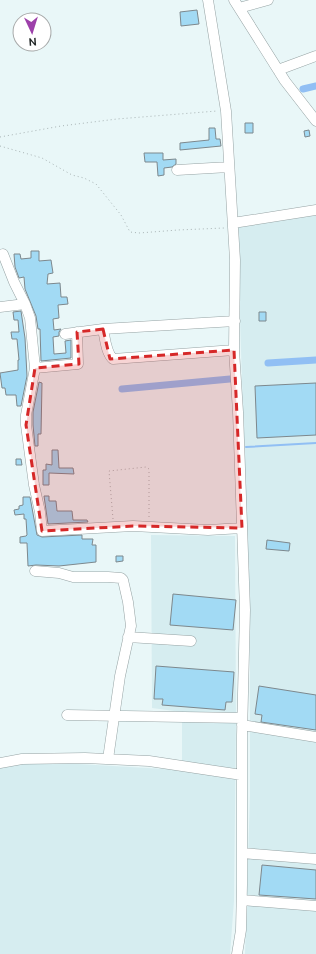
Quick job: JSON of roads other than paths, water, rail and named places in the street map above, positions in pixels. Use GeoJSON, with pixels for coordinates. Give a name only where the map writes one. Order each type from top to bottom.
{"type":"FeatureCollection","features":[{"type":"Feature","properties":{"kind":"street"},"geometry":{"type":"LineString","coordinates":[[208,0],[226,110],[235,260],[234,350],[238,412],[245,610],[242,721],[242,900],[237,954]]}},
{"type":"Feature","properties":{"kind":"street"},"geometry":{"type":"LineString","coordinates":[[268,0],[236,4],[278,70],[316,122]]}},
{"type":"Feature","properties":{"kind":"street"},"geometry":{"type":"LineString","coordinates":[[278,70],[316,56]]}},
{"type":"Feature","properties":{"kind":"street"},"geometry":{"type":"LineString","coordinates":[[178,170],[229,167]]}},
{"type":"Feature","properties":{"kind":"street"},"geometry":{"type":"LineString","coordinates":[[233,225],[316,210]]}},
{"type":"Feature","properties":{"kind":"street"},"geometry":{"type":"LineString","coordinates":[[3,254],[14,282],[25,304],[32,327],[35,368],[26,415],[26,426],[42,531],[114,526],[208,530],[242,528]]}},
{"type":"Feature","properties":{"kind":"street"},"geometry":{"type":"LineString","coordinates":[[0,307],[25,304]]}},
{"type":"Feature","properties":{"kind":"street"},"geometry":{"type":"LineString","coordinates":[[65,334],[103,329],[235,321]]}},
{"type":"Feature","properties":{"kind":"street"},"geometry":{"type":"LineString","coordinates":[[103,329],[108,351],[113,359],[234,350]]}},
{"type":"Feature","properties":{"kind":"street"},"geometry":{"type":"LineString","coordinates":[[35,368],[78,364],[78,332]]}},
{"type":"Feature","properties":{"kind":"street"},"geometry":{"type":"LineString","coordinates":[[36,571],[59,572],[73,577],[108,577],[121,578],[123,580],[131,626],[120,676],[108,759]]}},
{"type":"Feature","properties":{"kind":"street"},"geometry":{"type":"LineString","coordinates":[[128,637],[191,641]]}},
{"type":"Feature","properties":{"kind":"street"},"geometry":{"type":"LineString","coordinates":[[67,715],[242,721],[316,737]]}},
{"type":"Feature","properties":{"kind":"street"},"geometry":{"type":"LineString","coordinates":[[0,763],[52,758],[149,761],[242,775]]}},
{"type":"Feature","properties":{"kind":"street"},"geometry":{"type":"LineString","coordinates":[[242,853],[316,859]]}},
{"type":"Feature","properties":{"kind":"street"},"geometry":{"type":"LineString","coordinates":[[242,900],[316,906]]}},
{"type":"Feature","properties":{"kind":"waterway"},"geometry":{"type":"LineString","coordinates":[[303,89],[316,86]]}},
{"type":"Feature","properties":{"kind":"waterway"},"geometry":{"type":"LineString","coordinates":[[268,363],[316,360]]}},
{"type":"Feature","properties":{"kind":"waterway"},"geometry":{"type":"LineString","coordinates":[[122,389],[230,379]]}},
{"type":"Feature","properties":{"kind":"waterway"},"geometry":{"type":"LineString","coordinates":[[246,447],[316,443]]}}]}
